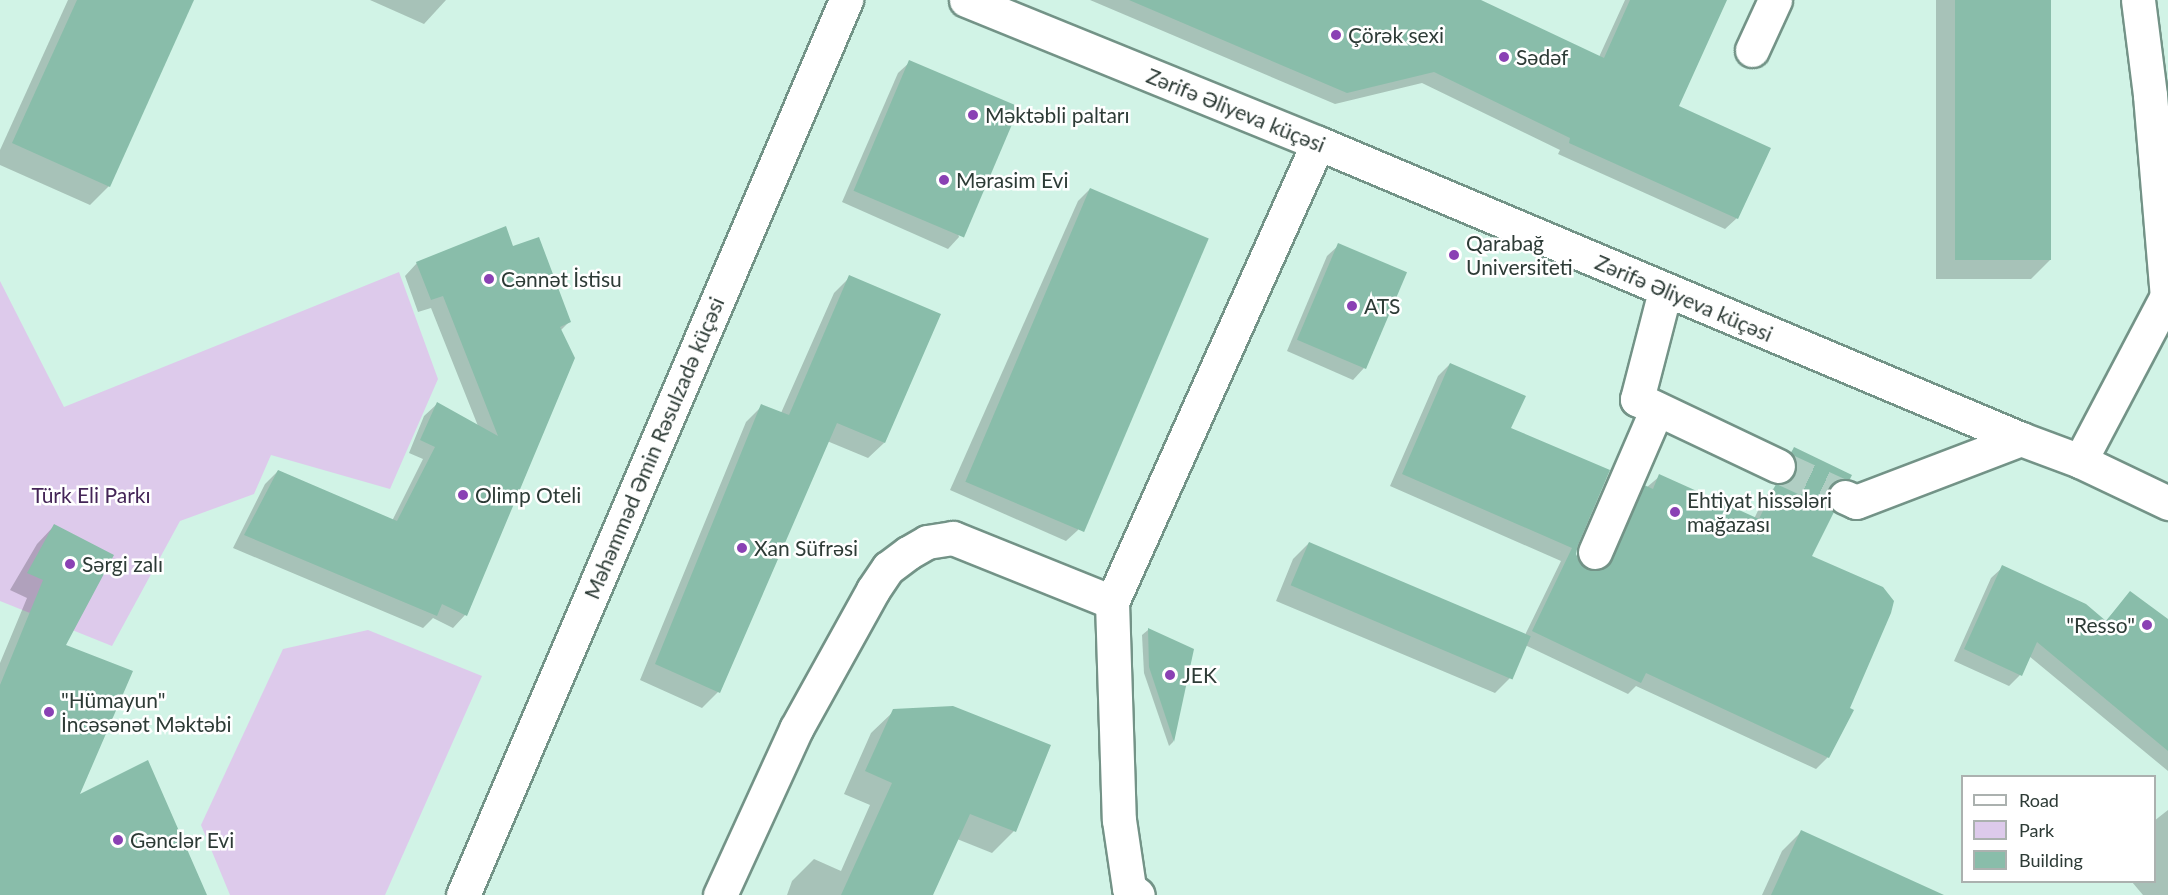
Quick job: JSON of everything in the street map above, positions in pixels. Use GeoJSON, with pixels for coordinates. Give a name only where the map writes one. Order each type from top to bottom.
{"type":"FeatureCollection","features":[{"type":"Feature","properties":{"kind":"main road","name":"Məhəmməd Əmin Rəsulzadə küçəsi"},"geometry":{"type":"LineString","coordinates":[[463,895],[846,0]]}},
{"type":"Feature","properties":{"kind":"main road","name":"Zərifə Əliyeva küçəsi"},"geometry":{"type":"LineString","coordinates":[[966,0],[1318,143],[1665,291],[2021,439],[2080,461],[2168,503]]}},
{"type":"Feature","properties":{"kind":"main road"},"geometry":{"type":"LineString","coordinates":[[1752,50],[1774,0]]}},
{"type":"Feature","properties":{"kind":"main road"},"geometry":{"type":"LineString","coordinates":[[2080,461],[2167,295],[2150,95],[2139,0]]}},
{"type":"Feature","properties":{"kind":"main road"},"geometry":{"type":"LineString","coordinates":[[1138,895],[1129,888],[1119,820],[1112,602],[1318,143]]}},
{"type":"Feature","properties":{"kind":"main road"},"geometry":{"type":"LineString","coordinates":[[1665,291],[1637,399],[1778,466]]}},
{"type":"Feature","properties":{"kind":"main road"},"geometry":{"type":"LineString","coordinates":[[1595,552],[1657,409]]}},
{"type":"Feature","properties":{"kind":"main road"},"geometry":{"type":"LineString","coordinates":[[1845,497],[1856,502],[2021,439]]}},
{"type":"Feature","properties":{"kind":"main road"},"geometry":{"type":"LineString","coordinates":[[720,895],[796,729],[873,590],[888,568],[927,542],[953,538],[1112,602]]}},
{"type":"Feature","properties":{"kind":"green space","name":"Türk Eli Parkı"},"geometry":{"type":"Polygon","coordinates":[[[399,272],[438,379],[390,489],[271,455],[254,494],[180,521],[112,646],[0,601],[0,281],[64,407],[399,272]]]}},
{"type":"Feature","properties":{"kind":"green space"},"geometry":{"type":"Polygon","coordinates":[[[368,630],[482,676],[385,895],[230,895],[201,825],[283,649],[368,630]]]}},
{"type":"Feature","properties":{"kind":"building"},"geometry":{"type":"Polygon","coordinates":[[[77,0],[194,0],[110,187],[12,143],[77,0]]]}},
{"type":"Feature","properties":{"kind":"building"},"geometry":{"type":"Polygon","coordinates":[[[1129,0],[1481,0],[1604,58],[1630,0],[1727,0],[1679,106],[1771,148],[1738,219],[1569,143],[1570,138],[1434,72],[1347,93],[1129,0]]]}},
{"type":"Feature","properties":{"kind":"building"},"geometry":{"type":"Polygon","coordinates":[[[1955,0],[2051,0],[2051,260],[1955,260],[1955,0]]]}},
{"type":"Feature","properties":{"kind":"building"},"geometry":{"type":"Polygon","coordinates":[[[909,60],[1019,107],[964,238],[854,191],[909,60]]]}},
{"type":"Feature","properties":{"kind":"building"},"geometry":{"type":"Polygon","coordinates":[[[1090,188],[1209,238],[1084,532],[965,482],[1090,188]]]}},
{"type":"Feature","properties":{"kind":"building","name":"Olimp Oteli"},"geometry":{"type":"Polygon","coordinates":[[[506,226],[513,246],[539,237],[571,322],[560,327],[575,358],[467,616],[442,604],[437,616],[244,535],[278,470],[397,521],[435,447],[420,440],[437,402],[498,436],[443,296],[431,300],[416,262],[506,226]]]}},
{"type":"Feature","properties":{"kind":"building","name":"ATS"},"geometry":{"type":"Polygon","coordinates":[[[1338,243],[1407,272],[1366,369],[1297,340],[1338,243]]]}},
{"type":"Feature","properties":{"kind":"building"},"geometry":{"type":"Polygon","coordinates":[[[849,275],[941,314],[885,443],[837,423],[720,693],[655,664],[761,404],[789,415],[849,275]]]}},
{"type":"Feature","properties":{"kind":"building"},"geometry":{"type":"Polygon","coordinates":[[[1450,363],[1526,396],[1511,428],[1610,470],[1576,554],[1580,563],[1588,569],[1597,571],[1606,567],[1612,560],[1644,485],[1653,489],[1659,474],[1759,519],[1776,484],[1788,482],[1795,475],[1797,464],[1791,453],[1794,447],[1852,475],[1850,479],[1835,481],[1828,489],[1826,499],[1834,512],[1812,556],[1883,587],[1894,601],[1850,708],[1854,710],[1829,758],[1646,673],[1641,683],[1532,631],[1572,548],[1402,474],[1450,363]]]}},
{"type":"Feature","properties":{"kind":"building"},"geometry":{"type":"Polygon","coordinates":[[[54,524],[114,555],[66,645],[133,671],[80,794],[148,760],[207,895],[0,895],[0,685],[43,580],[27,573],[54,524]]]}},
{"type":"Feature","properties":{"kind":"building"},"geometry":{"type":"Polygon","coordinates":[[[1309,542],[1531,636],[1512,679],[1291,585],[1309,542]]]}},
{"type":"Feature","properties":{"kind":"building"},"geometry":{"type":"Polygon","coordinates":[[[2002,565],[2086,604],[2106,621],[2130,591],[2168,619],[2168,751],[2037,642],[2022,676],[1964,649],[2002,565]]]}},
{"type":"Feature","properties":{"kind":"building","name":"JEK"},"geometry":{"type":"Polygon","coordinates":[[[1148,628],[1194,649],[1174,742],[1149,667],[1148,628]]]}},
{"type":"Feature","properties":{"kind":"building"},"geometry":{"type":"Polygon","coordinates":[[[953,706],[1051,745],[1016,832],[970,814],[933,895],[841,895],[892,783],[865,771],[893,709],[953,706]]]}},
{"type":"Feature","properties":{"kind":"building"},"geometry":{"type":"Polygon","coordinates":[[[1801,830],[1944,895],[1771,895],[1801,830]]]}},
{"type":"Feature","properties":{"kind":"tunnel"},"geometry":{"type":"LineString","coordinates":[[1778,466],[1845,497]]}},
{"type":"Feature","properties":{"kind":"place","name":"Çörək sexi"},"geometry":{"type":"Point","coordinates":[1336,35]}},
{"type":"Feature","properties":{"kind":"place","name":"Sədəf"},"geometry":{"type":"Point","coordinates":[1504,57]}},
{"type":"Feature","properties":{"kind":"place","name":"Məktəbli paltarı"},"geometry":{"type":"Point","coordinates":[973,115]}},
{"type":"Feature","properties":{"kind":"place","name":"Mərasim Evi"},"geometry":{"type":"Point","coordinates":[944,180]}},
{"type":"Feature","properties":{"kind":"place","name":"Qarabağ Universiteti"},"geometry":{"type":"Point","coordinates":[1454,255]}},
{"type":"Feature","properties":{"kind":"place","name":"Cənnət İstisu"},"geometry":{"type":"Point","coordinates":[489,279]}},
{"type":"Feature","properties":{"kind":"place","name":"ATS"},"geometry":{"type":"Point","coordinates":[1352,306]}},
{"type":"Feature","properties":{"kind":"place","name":"Olimp Oteli"},"geometry":{"type":"Point","coordinates":[463,495]}},
{"type":"Feature","properties":{"kind":"place","name":"Ehtiyat hissələri mağazası"},"geometry":{"type":"Point","coordinates":[1675,512]}},
{"type":"Feature","properties":{"kind":"place","name":"Xan Süfrəsi"},"geometry":{"type":"Point","coordinates":[742,548]}},
{"type":"Feature","properties":{"kind":"place","name":"Sərgi zalı"},"geometry":{"type":"Point","coordinates":[70,564]}},
{"type":"Feature","properties":{"kind":"place","name":"\"Resso\""},"geometry":{"type":"Point","coordinates":[2147,625]}},
{"type":"Feature","properties":{"kind":"place","name":"JEK"},"geometry":{"type":"Point","coordinates":[1170,675]}},
{"type":"Feature","properties":{"kind":"place","name":"\"Hümayun\" İncəsənət Məktəbi"},"geometry":{"type":"Point","coordinates":[49,712]}},
{"type":"Feature","properties":{"kind":"place","name":"Gənclər Evi"},"geometry":{"type":"Point","coordinates":[118,840]}}]}
